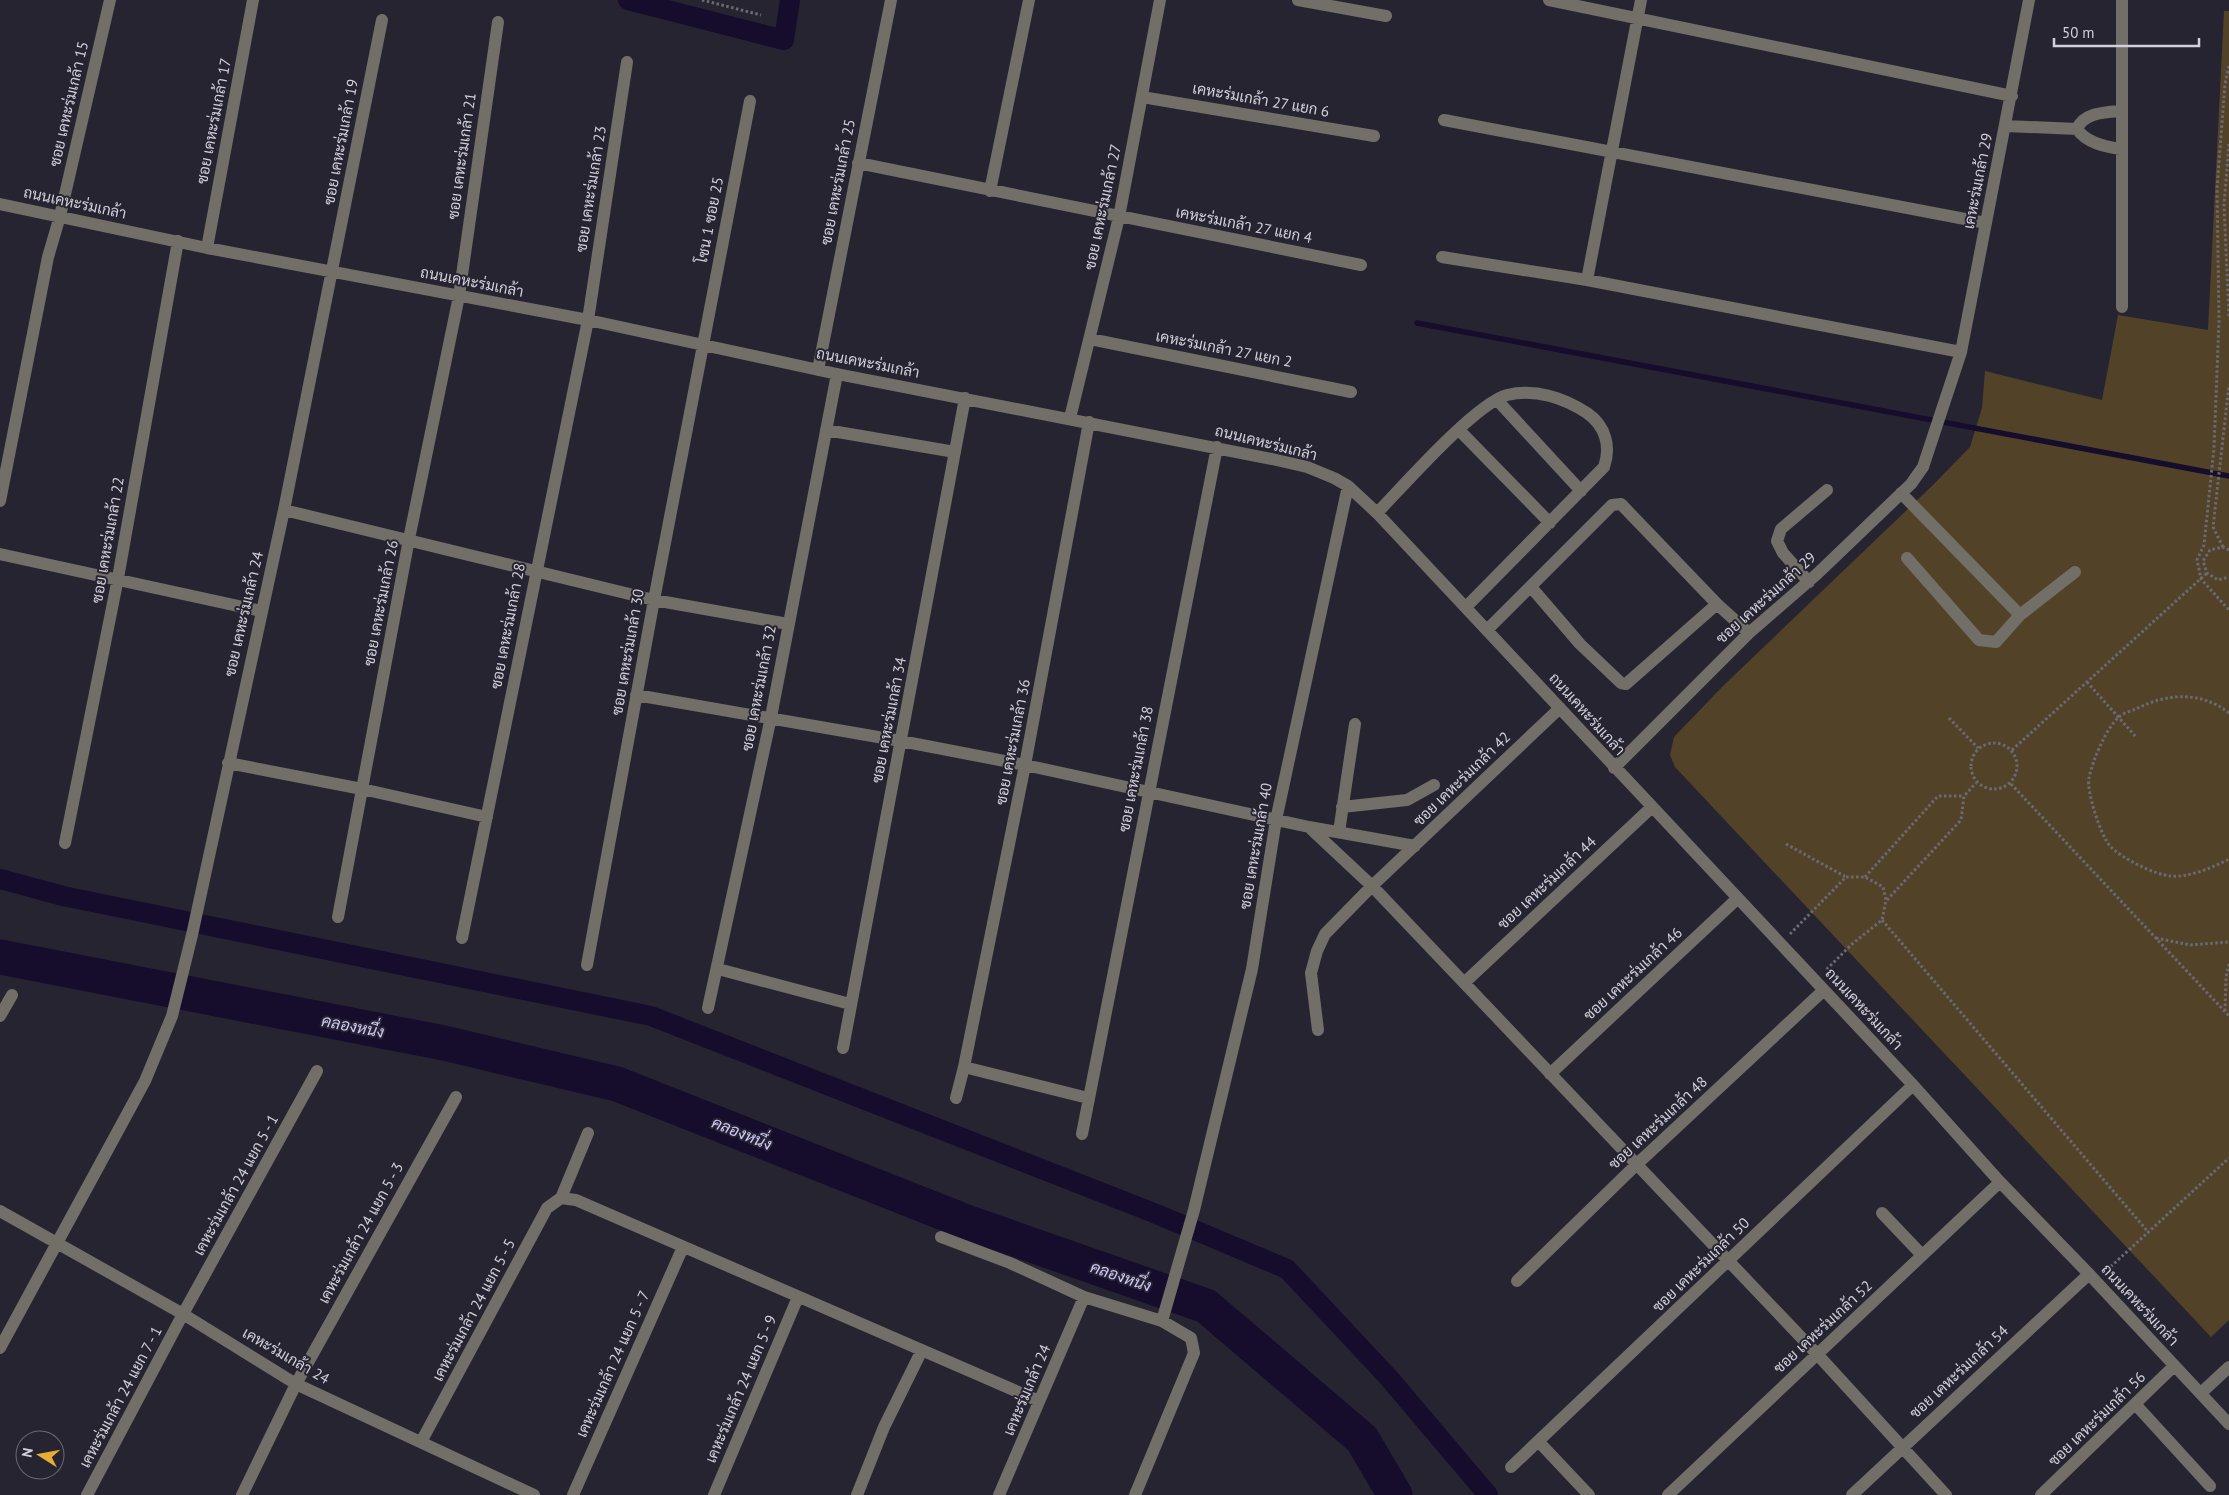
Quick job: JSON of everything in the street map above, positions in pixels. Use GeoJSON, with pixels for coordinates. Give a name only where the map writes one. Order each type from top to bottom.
{"type":"FeatureCollection","features":[{"type":"Feature","properties":{"kind":"street","name":"ซอย เคหะร่มเกล้า 15"},"geometry":{"type":"LineString","coordinates":[[0,501],[48,257],[60,216],[110,0]]}},
{"type":"Feature","properties":{"kind":"street","name":"ซอย เคหะร่มเกล้า 17"},"geometry":{"type":"LineString","coordinates":[[207,248],[253,0]]}},
{"type":"Feature","properties":{"kind":"street","name":"ซอย เคหะร่มเกล้า 25"},"geometry":{"type":"LineString","coordinates":[[818,370],[891,0]]}},
{"type":"Feature","properties":{"kind":"street"},"geometry":{"type":"LineString","coordinates":[[990,191],[1029,0]]}},
{"type":"Feature","properties":{"kind":"street","name":"ซอย เคหะร่มเกล้า 27"},"geometry":{"type":"LineString","coordinates":[[1070,418],[1119,217],[1160,0]]}},
{"type":"Feature","properties":{"kind":"street"},"geometry":{"type":"LineString","coordinates":[[1298,0],[1386,16]]}},
{"type":"Feature","properties":{"kind":"street"},"geometry":{"type":"LineString","coordinates":[[1549,0],[1638,20],[2012,96]]}},
{"type":"Feature","properties":{"kind":"street"},"geometry":{"type":"LineString","coordinates":[[1587,280],[1642,0]]}},
{"type":"Feature","properties":{"kind":"street","name":"เคหะร่มเกล้า 29"},"geometry":{"type":"LineString","coordinates":[[1930,448],[1958,367],[2012,96],[2029,0]]}},
{"type":"Feature","properties":{"kind":"street"},"geometry":{"type":"LineString","coordinates":[[2122,0],[2122,308]]}},
{"type":"Feature","properties":{"kind":"street","name":"ซอย เคหะร่มเกล้า 19"},"geometry":{"type":"LineString","coordinates":[[332,272],[382,20]]}},
{"type":"Feature","properties":{"kind":"street","name":"ซอย เคหะร่มเกล้า 21"},"geometry":{"type":"LineString","coordinates":[[459,296],[498,22]]}},
{"type":"Feature","properties":{"kind":"street","name":"ซอย เคหะร่มเกล้า 23"},"geometry":{"type":"LineString","coordinates":[[588,320],[627,62]]}},
{"type":"Feature","properties":{"kind":"street","name":"เคหะร่มเกล้า 27 แยก 6"},"geometry":{"type":"LineString","coordinates":[[1142,97],[1374,136]]}},
{"type":"Feature","properties":{"kind":"street","name":"โซน 1 ซอย 25"},"geometry":{"type":"LineString","coordinates":[[702,345],[750,101]]}},
{"type":"Feature","properties":{"kind":"street"},"geometry":{"type":"LineString","coordinates":[[2077,129],[2078,126],[2095,114],[2122,111]]}},
{"type":"Feature","properties":{"kind":"street"},"geometry":{"type":"LineString","coordinates":[[1444,120],[1986,223]]}},
{"type":"Feature","properties":{"kind":"street"},"geometry":{"type":"LineString","coordinates":[[2006,126],[2077,129]]}},
{"type":"Feature","properties":{"kind":"street"},"geometry":{"type":"LineString","coordinates":[[2077,129],[2080,134],[2101,146],[2122,149]]}},
{"type":"Feature","properties":{"kind":"street","name":"เคหะร่มเกล้า 27 แยก 4"},"geometry":{"type":"LineString","coordinates":[[858,163],[1362,265]]}},
{"type":"Feature","properties":{"kind":"street","name":"ถนนเคหะร่มเกล้า"},"geometry":{"type":"LineString","coordinates":[[0,204],[207,248],[588,320],[837,374],[1217,447],[1307,467],[1348,486],[1377,512],[1614,768],[1913,1085],[2000,1182],[2092,1277],[2229,1424]]}},
{"type":"Feature","properties":{"kind":"street","name":"ซอย เคหะร่มเกล้า 22"},"geometry":{"type":"LineString","coordinates":[[65,843],[118,578],[178,242]]}},
{"type":"Feature","properties":{"kind":"street"},"geometry":{"type":"LineString","coordinates":[[1442,257],[1587,280],[1961,352]]}},
{"type":"Feature","properties":{"kind":"street","name":"ซอย เคหะร่มเกล้า 24"},"geometry":{"type":"LineString","coordinates":[[0,1348],[145,1081],[172,1016],[198,908],[284,510],[332,272]]}},
{"type":"Feature","properties":{"kind":"street","name":"ซอย เคหะร่มเกล้า 26"},"geometry":{"type":"LineString","coordinates":[[338,917],[409,539],[459,296]]}},
{"type":"Feature","properties":{"kind":"street","name":"ซอย เคหะร่มเกล้า 28"},"geometry":{"type":"LineString","coordinates":[[462,938],[535,571],[588,320]]}},
{"type":"Feature","properties":{"kind":"street","name":"เคหะร่มเกล้า 27 แยก 2"},"geometry":{"type":"LineString","coordinates":[[1090,339],[1351,392]]}},
{"type":"Feature","properties":{"kind":"street","name":"ซอย เคหะร่มเกล้า 30"},"geometry":{"type":"LineString","coordinates":[[587,964],[702,345]]}},
{"type":"Feature","properties":{"kind":"street","name":"ซอย เคหะร่มเกล้า 32"},"geometry":{"type":"LineString","coordinates":[[708,1008],[718,969],[771,717],[837,374]]}},
{"type":"Feature","properties":{"kind":"street"},"geometry":{"type":"LineString","coordinates":[[1377,512],[1481,410],[1505,396],[1524,392],[1542,394],[1570,403],[1596,421],[1606,439],[1608,457],[1604,467],[1466,607]]}},
{"type":"Feature","properties":{"kind":"street","name":"ซอย เคหะร่มเกล้า 34"},"geometry":{"type":"LineString","coordinates":[[843,1048],[965,398]]}},
{"type":"Feature","properties":{"kind":"street"},"geometry":{"type":"LineString","coordinates":[[1497,400],[1581,491]]}},
{"type":"Feature","properties":{"kind":"street","name":"ซอย เคหะร่มเกล้า 36"},"geometry":{"type":"LineString","coordinates":[[956,1098],[964,1067],[1025,765],[1089,422]]}},
{"type":"Feature","properties":{"kind":"street"},"geometry":{"type":"LineString","coordinates":[[826,430],[955,452]]}},
{"type":"Feature","properties":{"kind":"street"},"geometry":{"type":"LineString","coordinates":[[1459,430],[1550,523]]}},
{"type":"Feature","properties":{"kind":"street","name":"ซอย เคหะร่มเกล้า 38"},"geometry":{"type":"LineString","coordinates":[[1082,1134],[1147,794],[1217,447]]}},
{"type":"Feature","properties":{"kind":"street","name":"ซอย เคหะร่มเกล้า 29"},"geometry":{"type":"LineString","coordinates":[[1614,768],[1749,633],[1809,582],[1911,484],[1923,467],[1930,448]]}},
{"type":"Feature","properties":{"kind":"street","name":"ซอย เคหะร่มเกล้า 40"},"geometry":{"type":"LineString","coordinates":[[1162,1320],[1194,1210],[1252,969],[1276,820],[1348,486]]}},
{"type":"Feature","properties":{"kind":"street"},"geometry":{"type":"LineString","coordinates":[[1809,582],[1783,553],[1777,541],[1781,529],[1828,490]]}},
{"type":"Feature","properties":{"kind":"street"},"geometry":{"type":"LineString","coordinates":[[1901,493],[2020,616]]}},
{"type":"Feature","properties":{"kind":"street"},"geometry":{"type":"LineString","coordinates":[[1487,630],[1612,505],[1621,504],[1717,604],[1749,633]]}},
{"type":"Feature","properties":{"kind":"street"},"geometry":{"type":"LineString","coordinates":[[284,510],[654,600],[788,624]]}},
{"type":"Feature","properties":{"kind":"street"},"geometry":{"type":"LineString","coordinates":[[0,554],[118,578],[261,611]]}},
{"type":"Feature","properties":{"kind":"street"},"geometry":{"type":"LineString","coordinates":[[1907,558],[1979,640],[1996,642],[2020,616],[2075,572]]}},
{"type":"Feature","properties":{"kind":"street"},"geometry":{"type":"LineString","coordinates":[[1531,587],[1580,644],[1621,683],[1626,684],[1717,604]]}},
{"type":"Feature","properties":{"kind":"street"},"geometry":{"type":"LineString","coordinates":[[636,695],[771,717],[1025,765],[1147,794],[1309,827],[1415,846]]}},
{"type":"Feature","properties":{"kind":"street","name":"ซอย เคหะร่มเกล้า 42"},"geometry":{"type":"LineString","coordinates":[[1318,1030],[1311,973],[1316,951],[1324,934],[1560,708]]}},
{"type":"Feature","properties":{"kind":"street"},"geometry":{"type":"LineString","coordinates":[[1339,832],[1354,724]]}},
{"type":"Feature","properties":{"kind":"street"},"geometry":{"type":"LineString","coordinates":[[228,763],[362,789],[487,817]]}},
{"type":"Feature","properties":{"kind":"street"},"geometry":{"type":"LineString","coordinates":[[1342,807],[1407,800],[1434,786]]}},
{"type":"Feature","properties":{"kind":"street","name":"ซอย เคหะร่มเกล้า 44"},"geometry":{"type":"LineString","coordinates":[[1464,983],[1652,807]]}},
{"type":"Feature","properties":{"kind":"street"},"geometry":{"type":"LineString","coordinates":[[1309,827],[1372,886],[1817,1354],[1946,1495]]}},
{"type":"Feature","properties":{"kind":"street","name":"ซอย เคหะร่มเกล้า 46"},"geometry":{"type":"LineString","coordinates":[[1550,1074],[1738,898]]}},
{"type":"Feature","properties":{"kind":"street"},"geometry":{"type":"LineString","coordinates":[[718,969],[850,1004]]}},
{"type":"Feature","properties":{"kind":"street","name":"ซอย เคหะร่มเกล้า 48"},"geometry":{"type":"LineString","coordinates":[[1517,1281],[1820,986]]}},
{"type":"Feature","properties":{"kind":"street"},"geometry":{"type":"LineString","coordinates":[[0,1016],[12,995]]}},
{"type":"Feature","properties":{"kind":"street"},"geometry":{"type":"LineString","coordinates":[[964,1067],[1088,1098]]}},
{"type":"Feature","properties":{"kind":"street","name":"เคหะร่มเกล้า 24 แยก 5 - 1"},"geometry":{"type":"LineString","coordinates":[[183,1314],[317,1071]]}},
{"type":"Feature","properties":{"kind":"street","name":"ซอย เคหะร่มเกล้า 50"},"geometry":{"type":"LineString","coordinates":[[1511,1467],[1729,1262],[1913,1085]]}},
{"type":"Feature","properties":{"kind":"street","name":"เคหะร่มเกล้า 24 แยก 5 - 3"},"geometry":{"type":"LineString","coordinates":[[242,1495],[296,1384],[456,1097]]}},
{"type":"Feature","properties":{"kind":"street"},"geometry":{"type":"LineString","coordinates":[[588,1133],[561,1198],[576,1200],[1039,1401]]}},
{"type":"Feature","properties":{"kind":"street","name":"ซอย เคหะร่มเกล้า 52"},"geometry":{"type":"LineString","coordinates":[[1668,1495],[2000,1182]]}},
{"type":"Feature","properties":{"kind":"street","name":"เคหะร่มเกล้า 24 แยก 5 - 5"},"geometry":{"type":"LineString","coordinates":[[421,1442],[547,1208],[561,1198]]}},
{"type":"Feature","properties":{"kind":"street","name":"เคหะร่มเกล้า 24"},"geometry":{"type":"LineString","coordinates":[[0,1211],[183,1314],[296,1384],[534,1495]]}},
{"type":"Feature","properties":{"kind":"street"},"geometry":{"type":"LineString","coordinates":[[1882,1213],[1922,1255]]}},
{"type":"Feature","properties":{"kind":"street"},"geometry":{"type":"LineString","coordinates":[[941,1237],[1010,1264],[1084,1297],[1162,1320],[1191,1338],[1194,1353],[1135,1495]]}},
{"type":"Feature","properties":{"kind":"street","name":"เคหะร่มเกล้า 24 แยก 5 - 7"},"geometry":{"type":"LineString","coordinates":[[573,1495],[683,1247]]}},
{"type":"Feature","properties":{"kind":"street","name":"ซอย เคหะร่มเกล้า 54"},"geometry":{"type":"LineString","coordinates":[[1852,1495],[1902,1447],[2092,1277]]}},
{"type":"Feature","properties":{"kind":"street","name":"เคหะร่มเกล้า 24 แยก 5 - 9"},"geometry":{"type":"LineString","coordinates":[[714,1495],[798,1297]]}},
{"type":"Feature","properties":{"kind":"street","name":"เคหะร่มเกล้า 24"},"geometry":{"type":"LineString","coordinates":[[1000,1495],[1084,1297]]}},
{"type":"Feature","properties":{"kind":"street","name":"เคหะร่มเกล้า 24 แยก 7 - 1"},"geometry":{"type":"LineString","coordinates":[[87,1495],[183,1314]]}},
{"type":"Feature","properties":{"kind":"street"},"geometry":{"type":"LineString","coordinates":[[856,1495],[884,1427],[922,1350]]}},
{"type":"Feature","properties":{"kind":"street","name":"ซอย เคหะร่มเกล้า 56"},"geometry":{"type":"LineString","coordinates":[[2041,1495],[2136,1405],[2174,1366]]}},
{"type":"Feature","properties":{"kind":"street"},"geometry":{"type":"LineString","coordinates":[[2201,1393],[2229,1367]]}},
{"type":"Feature","properties":{"kind":"street"},"geometry":{"type":"LineString","coordinates":[[2136,1405],[2210,1486]]}},
{"type":"Feature","properties":{"kind":"street"},"geometry":{"type":"LineString","coordinates":[[1539,1442],[1589,1495]]}},
{"type":"Feature","properties":{"kind":"path"},"geometry":{"type":"LineString","coordinates":[[702,0],[762,15]]}},
{"type":"Feature","properties":{"kind":"path"},"geometry":{"type":"LineString","coordinates":[[2229,66],[2225,84],[2217,188],[2219,321],[2214,448],[2204,545],[2197,560],[2201,579],[2229,610]]}},
{"type":"Feature","properties":{"kind":"path"},"geometry":{"type":"LineString","coordinates":[[2229,144],[2224,205],[2229,317]]}},
{"type":"Feature","properties":{"kind":"path"},"geometry":{"type":"LineString","coordinates":[[2222,547],[2213,527],[2229,385]]}},
{"type":"Feature","properties":{"kind":"path"},"geometry":{"type":"LineString","coordinates":[[2012,750],[2201,579],[2206,573],[2204,561],[2210,550],[2222,547],[2229,550]]}},
{"type":"Feature","properties":{"kind":"path"},"geometry":{"type":"LineString","coordinates":[[2206,573],[2218,580],[2229,577]]}},
{"type":"Feature","properties":{"kind":"path"},"geometry":{"type":"LineString","coordinates":[[2087,682],[2137,738]]}},
{"type":"Feature","properties":{"kind":"path"},"geometry":{"type":"LineString","coordinates":[[2229,713],[2220,706],[2185,695],[2154,700],[2119,717],[2101,744],[2088,780],[2095,814],[2110,846],[2138,865],[2172,877],[2208,870],[2229,859]]}},
{"type":"Feature","properties":{"kind":"path"},"geometry":{"type":"LineString","coordinates":[[1949,718],[1978,748]]}},
{"type":"Feature","properties":{"kind":"path"},"geometry":{"type":"LineString","coordinates":[[1995,741],[2012,750],[2019,767],[2011,784],[1993,791],[1976,783],[1970,765],[1978,748],[1995,741]]}},
{"type":"Feature","properties":{"kind":"path"},"geometry":{"type":"LineString","coordinates":[[1886,900],[1961,820],[1964,796],[1976,783]]}},
{"type":"Feature","properties":{"kind":"path"},"geometry":{"type":"LineString","coordinates":[[2011,784],[2229,1016]]}},
{"type":"Feature","properties":{"kind":"path"},"geometry":{"type":"LineString","coordinates":[[1865,877],[1938,796],[1964,796]]}},
{"type":"Feature","properties":{"kind":"path"},"geometry":{"type":"LineString","coordinates":[[1786,844],[1846,877],[1865,877],[1883,887],[1886,900],[1882,920],[1852,944],[1820,986]]}},
{"type":"Feature","properties":{"kind":"path"},"geometry":{"type":"LineString","coordinates":[[1780,943],[1846,877]]}},
{"type":"Feature","properties":{"kind":"path"},"geometry":{"type":"LineString","coordinates":[[1882,920],[2149,1233]]}},
{"type":"Feature","properties":{"kind":"path"},"geometry":{"type":"LineString","coordinates":[[2155,938],[2190,944],[2229,942]]}},
{"type":"Feature","properties":{"kind":"path"},"geometry":{"type":"LineString","coordinates":[[2225,1012],[2226,977],[2229,964]]}},
{"type":"Feature","properties":{"kind":"path"},"geometry":{"type":"LineString","coordinates":[[2092,1277],[2149,1233],[2229,1158]]}},
{"type":"Feature","properties":{"kind":"shaded area"},"geometry":{"type":"Polygon","coordinates":[[[2224,11],[2229,11],[2229,1320],[2211,1337],[1675,767],[1670,755],[1674,737],[1723,686],[1933,485],[1970,447],[1982,408],[1985,371],[2102,400],[2118,315],[2208,330],[2224,11]]]}},
{"type":"Feature","properties":{"kind":"waterway"},"geometry":{"type":"LineString","coordinates":[[628,0],[784,40],[790,0]]}},
{"type":"Feature","properties":{"kind":"waterway"},"geometry":{"type":"LineString","coordinates":[[1417,323],[2229,476]]}},
{"type":"Feature","properties":{"kind":"waterway"},"geometry":{"type":"LineString","coordinates":[[0,879],[63,896],[651,1016],[1154,1213],[1287,1269],[1389,1378],[1488,1495]]}},
{"type":"Feature","properties":{"kind":"waterway","name":"คลองหนึ่ง"},"geometry":{"type":"LineString","coordinates":[[0,957],[444,1043],[617,1084],[969,1223],[1206,1306],[1362,1439],[1395,1495]]}}]}
